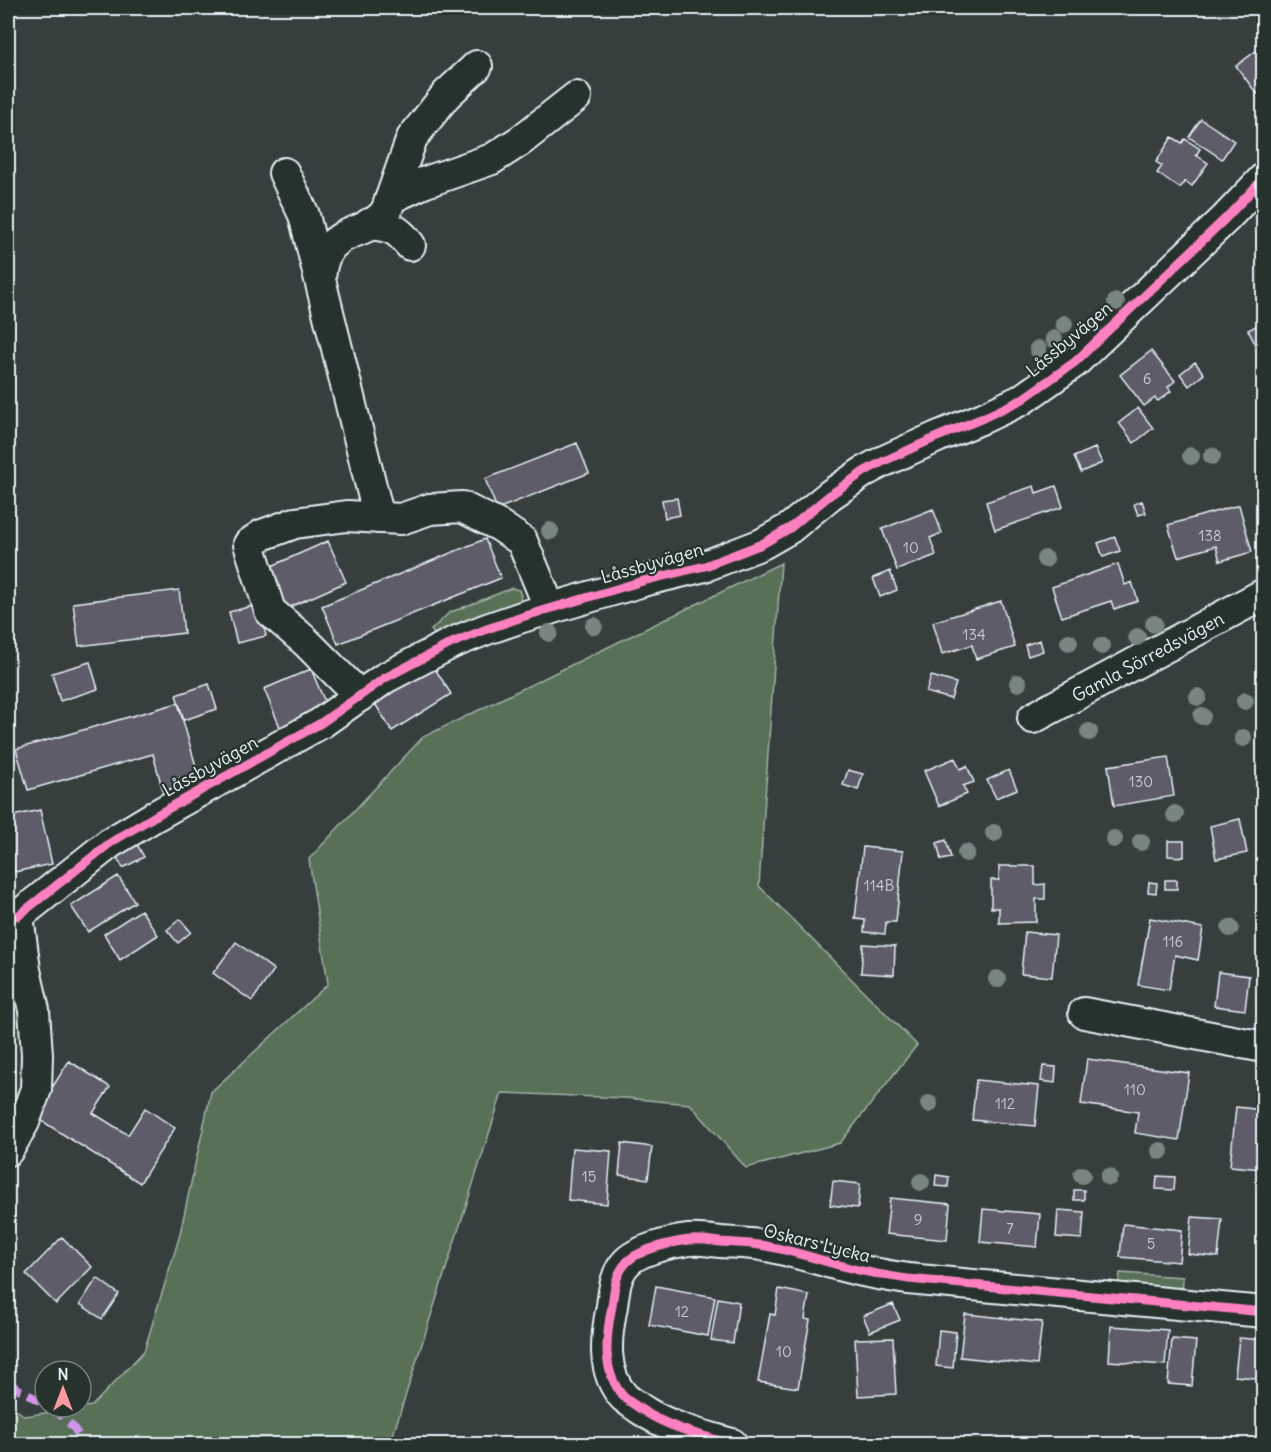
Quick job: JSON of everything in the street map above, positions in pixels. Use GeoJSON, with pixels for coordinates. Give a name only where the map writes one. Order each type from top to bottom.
{"type":"FeatureCollection","features":[{"type":"Feature","properties":{"kind":"street"},"geometry":{"type":"LineString","coordinates":[[320,278],[326,254],[333,244],[381,218],[387,209],[412,138],[446,95],[477,66]]}},
{"type":"Feature","properties":{"kind":"street"},"geometry":{"type":"LineString","coordinates":[[391,198],[423,183],[492,159],[520,141],[576,97]]}},
{"type":"Feature","properties":{"kind":"street"},"geometry":{"type":"LineString","coordinates":[[284,172],[304,215],[379,518]]}},
{"type":"Feature","properties":{"kind":"street","name":"Låssbyvägen"},"geometry":{"type":"LineString","coordinates":[[8,1150],[24,1122],[36,1089],[37,1055],[34,1010],[13,914],[110,843],[164,810],[321,723],[385,678],[452,643],[550,609],[643,581],[705,566],[762,544],[790,528],[830,495],[865,471],[1021,399],[1075,362],[1225,219],[1263,178]]}},
{"type":"Feature","properties":{"kind":"street"},"geometry":{"type":"LineString","coordinates":[[369,224],[389,226],[403,236],[410,245]]}},
{"type":"Feature","properties":{"kind":"street"},"geometry":{"type":"LineString","coordinates":[[360,696],[305,641],[270,611],[249,544],[262,535],[295,523],[347,516],[401,519],[430,509],[462,507],[500,526],[522,541],[550,609]]}},
{"type":"Feature","properties":{"kind":"street","name":"Gamla Sörredsvägen"},"geometry":{"type":"LineString","coordinates":[[1034,718],[1263,594]]}},
{"type":"Feature","properties":{"kind":"street"},"geometry":{"type":"LineString","coordinates":[[1084,1013],[1263,1047]]}},
{"type":"Feature","properties":{"kind":"street","name":"Oskars Lycka"},"geometry":{"type":"LineString","coordinates":[[732,1444],[680,1428],[650,1415],[625,1398],[614,1382],[608,1359],[609,1319],[615,1281],[624,1264],[633,1256],[658,1247],[690,1240],[764,1245],[878,1275],[1263,1312]]}},
{"type":"Feature","properties":{"kind":"green space"},"geometry":{"type":"Polygon","coordinates":[[[781,563],[759,886],[917,1045],[840,1143],[746,1168],[690,1104],[625,1098],[502,1093],[392,1438],[393,1444],[8,1444],[8,1404],[25,1416],[33,1415],[33,1419],[93,1419],[93,1405],[144,1351],[179,1238],[211,1092],[328,984],[309,859],[423,737],[781,563]]]}},
{"type":"Feature","properties":{"kind":"green space"},"geometry":{"type":"Polygon","coordinates":[[[512,588],[519,590],[521,596],[519,603],[437,637],[431,630],[449,613],[512,588]]]}},
{"type":"Feature","properties":{"kind":"green space"},"geometry":{"type":"Polygon","coordinates":[[[1120,1273],[1183,1277],[1182,1294],[1118,1289],[1120,1273]]]}},
{"type":"Feature","properties":{"kind":"building"},"geometry":{"type":"Polygon","coordinates":[[[1264,45],[1264,89],[1257,94],[1236,66],[1264,45]]]}},
{"type":"Feature","properties":{"kind":"building"},"geometry":{"type":"Polygon","coordinates":[[[1201,119],[1234,141],[1222,159],[1189,137],[1201,119]]]}},
{"type":"Feature","properties":{"kind":"building"},"geometry":{"type":"Polygon","coordinates":[[[1172,137],[1182,143],[1185,139],[1200,149],[1196,155],[1208,163],[1192,186],[1185,181],[1180,188],[1157,173],[1162,166],[1156,162],[1172,137]]]}},
{"type":"Feature","properties":{"kind":"building"},"geometry":{"type":"Polygon","coordinates":[[[1264,322],[1264,346],[1258,349],[1248,330],[1264,322]]]}},
{"type":"Feature","properties":{"kind":"building"},"geometry":{"type":"Polygon","coordinates":[[[1151,351],[1175,381],[1168,387],[1171,391],[1158,401],[1155,398],[1144,406],[1120,375],[1151,351]]]}},
{"type":"Feature","properties":{"kind":"building"},"geometry":{"type":"Polygon","coordinates":[[[1195,362],[1204,374],[1189,386],[1180,374],[1195,362]]]}},
{"type":"Feature","properties":{"kind":"building"},"geometry":{"type":"Polygon","coordinates":[[[1138,408],[1153,428],[1134,443],[1119,423],[1138,408]]]}},
{"type":"Feature","properties":{"kind":"building"},"geometry":{"type":"Polygon","coordinates":[[[577,443],[589,473],[497,509],[485,479],[577,443]]]}},
{"type":"Feature","properties":{"kind":"building"},"geometry":{"type":"Polygon","coordinates":[[[1095,448],[1102,463],[1081,472],[1074,457],[1095,448]]]}},
{"type":"Feature","properties":{"kind":"building"},"geometry":{"type":"Polygon","coordinates":[[[1034,486],[1036,493],[1056,486],[1063,507],[995,530],[986,502],[1034,486]]]}},
{"type":"Feature","properties":{"kind":"building"},"geometry":{"type":"Polygon","coordinates":[[[677,498],[680,515],[665,518],[662,500],[677,498]]]}},
{"type":"Feature","properties":{"kind":"building"},"geometry":{"type":"Polygon","coordinates":[[[1142,501],[1146,513],[1138,515],[1134,504],[1142,501]]]}},
{"type":"Feature","properties":{"kind":"building"},"geometry":{"type":"Polygon","coordinates":[[[1239,505],[1252,552],[1220,561],[1216,546],[1178,557],[1168,525],[1239,505]]]}},
{"type":"Feature","properties":{"kind":"building"},"geometry":{"type":"Polygon","coordinates":[[[933,509],[942,533],[930,538],[936,555],[897,570],[882,529],[933,509]]]}},
{"type":"Feature","properties":{"kind":"building"},"geometry":{"type":"Polygon","coordinates":[[[1115,537],[1120,551],[1103,557],[1098,543],[1115,537]]]}},
{"type":"Feature","properties":{"kind":"building"},"geometry":{"type":"Polygon","coordinates":[[[485,539],[501,578],[338,644],[322,606],[485,539]]]}},
{"type":"Feature","properties":{"kind":"building"},"geometry":{"type":"Polygon","coordinates":[[[328,541],[346,582],[283,610],[265,569],[328,541]]]}},
{"type":"Feature","properties":{"kind":"building"},"geometry":{"type":"Polygon","coordinates":[[[1118,564],[1125,585],[1132,582],[1138,601],[1114,609],[1111,601],[1062,617],[1052,587],[1118,564]]]}},
{"type":"Feature","properties":{"kind":"building"},"geometry":{"type":"Polygon","coordinates":[[[890,571],[897,590],[880,597],[873,578],[890,571]]]}},
{"type":"Feature","properties":{"kind":"building"},"geometry":{"type":"Polygon","coordinates":[[[179,590],[184,633],[79,646],[73,603],[179,590]]]}},
{"type":"Feature","properties":{"kind":"building"},"geometry":{"type":"Polygon","coordinates":[[[1001,601],[1015,647],[976,659],[972,645],[942,654],[933,622],[1001,601]]]}},
{"type":"Feature","properties":{"kind":"building"},"geometry":{"type":"Polygon","coordinates":[[[256,605],[262,617],[266,636],[237,643],[229,612],[256,605]]]}},
{"type":"Feature","properties":{"kind":"building"},"geometry":{"type":"Polygon","coordinates":[[[1040,640],[1043,651],[1028,656],[1025,645],[1040,640]]]}},
{"type":"Feature","properties":{"kind":"building"},"geometry":{"type":"Polygon","coordinates":[[[90,662],[98,689],[60,701],[52,673],[90,662]]]}},
{"type":"Feature","properties":{"kind":"building"},"geometry":{"type":"Polygon","coordinates":[[[432,664],[451,694],[392,731],[374,702],[432,664]]]}},
{"type":"Feature","properties":{"kind":"building"},"geometry":{"type":"Polygon","coordinates":[[[311,669],[327,707],[280,727],[264,689],[311,669]]]}},
{"type":"Feature","properties":{"kind":"building"},"geometry":{"type":"Polygon","coordinates":[[[931,676],[956,683],[951,699],[926,692],[931,676]]]}},
{"type":"Feature","properties":{"kind":"building"},"geometry":{"type":"Polygon","coordinates":[[[209,684],[217,709],[184,720],[176,695],[209,684]]]}},
{"type":"Feature","properties":{"kind":"building"},"geometry":{"type":"Polygon","coordinates":[[[178,703],[201,784],[164,795],[153,754],[28,790],[16,749],[178,703]]]}},
{"type":"Feature","properties":{"kind":"building"},"geometry":{"type":"Polygon","coordinates":[[[1168,757],[1174,796],[1114,806],[1108,766],[1168,757]]]}},
{"type":"Feature","properties":{"kind":"building"},"geometry":{"type":"Polygon","coordinates":[[[955,758],[960,769],[967,766],[974,782],[963,786],[967,794],[939,806],[924,771],[955,758]]]}},
{"type":"Feature","properties":{"kind":"building"},"geometry":{"type":"Polygon","coordinates":[[[848,770],[863,774],[858,790],[843,785],[848,770]]]}},
{"type":"Feature","properties":{"kind":"building"},"geometry":{"type":"Polygon","coordinates":[[[1009,770],[1017,789],[996,798],[987,780],[1009,770]]]}},
{"type":"Feature","properties":{"kind":"building"},"geometry":{"type":"Polygon","coordinates":[[[40,810],[52,864],[14,872],[8,843],[8,817],[40,810]]]}},
{"type":"Feature","properties":{"kind":"building"},"geometry":{"type":"Polygon","coordinates":[[[1240,819],[1247,853],[1216,859],[1210,826],[1240,819]]]}},
{"type":"Feature","properties":{"kind":"building"},"geometry":{"type":"Polygon","coordinates":[[[946,840],[951,858],[941,860],[937,843],[946,840]]]}},
{"type":"Feature","properties":{"kind":"building"},"geometry":{"type":"Polygon","coordinates":[[[135,841],[144,857],[123,868],[114,852],[135,841]]]}},
{"type":"Feature","properties":{"kind":"building"},"geometry":{"type":"Polygon","coordinates":[[[1168,841],[1184,841],[1184,857],[1168,856],[1168,841]]]}},
{"type":"Feature","properties":{"kind":"building"},"geometry":{"type":"Polygon","coordinates":[[[863,847],[903,851],[896,922],[886,922],[885,934],[864,932],[865,920],[855,919],[863,847]]]}},
{"type":"Feature","properties":{"kind":"building"},"geometry":{"type":"Polygon","coordinates":[[[999,866],[1035,866],[1035,885],[1045,884],[1045,899],[1036,899],[1036,922],[999,923],[999,908],[991,908],[991,880],[999,880],[999,866]]]}},
{"type":"Feature","properties":{"kind":"building"},"geometry":{"type":"Polygon","coordinates":[[[118,876],[135,902],[88,932],[71,906],[118,876]]]}},
{"type":"Feature","properties":{"kind":"building"},"geometry":{"type":"Polygon","coordinates":[[[1165,880],[1177,880],[1177,889],[1165,889],[1165,880]]]}},
{"type":"Feature","properties":{"kind":"building"},"geometry":{"type":"Polygon","coordinates":[[[1149,882],[1157,883],[1156,893],[1148,892],[1149,882]]]}},
{"type":"Feature","properties":{"kind":"building"},"geometry":{"type":"Polygon","coordinates":[[[141,910],[158,935],[120,960],[104,934],[141,910]]]}},
{"type":"Feature","properties":{"kind":"building"},"geometry":{"type":"Polygon","coordinates":[[[1150,918],[1203,928],[1198,960],[1175,955],[1169,990],[1138,985],[1150,918]]]}},
{"type":"Feature","properties":{"kind":"building"},"geometry":{"type":"Polygon","coordinates":[[[180,919],[191,932],[178,943],[167,930],[180,919]]]}},
{"type":"Feature","properties":{"kind":"building"},"geometry":{"type":"Polygon","coordinates":[[[1025,932],[1056,935],[1052,977],[1021,974],[1025,932]]]}},
{"type":"Feature","properties":{"kind":"building"},"geometry":{"type":"Polygon","coordinates":[[[236,942],[274,970],[252,1001],[213,973],[236,942]]]}},
{"type":"Feature","properties":{"kind":"building"},"geometry":{"type":"Polygon","coordinates":[[[863,944],[895,946],[894,975],[861,973],[863,944]]]}},
{"type":"Feature","properties":{"kind":"building"},"geometry":{"type":"Polygon","coordinates":[[[1218,972],[1249,976],[1245,1010],[1214,1006],[1218,972]]]}},
{"type":"Feature","properties":{"kind":"building"},"geometry":{"type":"Polygon","coordinates":[[[1087,1059],[1189,1073],[1179,1140],[1135,1133],[1138,1112],[1081,1104],[1087,1059]]]}},
{"type":"Feature","properties":{"kind":"building"},"geometry":{"type":"Polygon","coordinates":[[[69,1061],[110,1087],[93,1113],[128,1135],[145,1108],[175,1128],[140,1183],[34,1116],[69,1061]]]}},
{"type":"Feature","properties":{"kind":"building"},"geometry":{"type":"Polygon","coordinates":[[[1043,1066],[1056,1067],[1055,1083],[1041,1081],[1043,1066]]]}},
{"type":"Feature","properties":{"kind":"building"},"geometry":{"type":"Polygon","coordinates":[[[976,1080],[1039,1086],[1035,1126],[972,1120],[976,1080]]]}},
{"type":"Feature","properties":{"kind":"building"},"geometry":{"type":"Polygon","coordinates":[[[1236,1107],[1264,1110],[1262,1169],[1230,1166],[1236,1107]]]}},
{"type":"Feature","properties":{"kind":"building"},"geometry":{"type":"Polygon","coordinates":[[[622,1143],[652,1147],[648,1179],[619,1175],[622,1143]]]}},
{"type":"Feature","properties":{"kind":"building"},"geometry":{"type":"Polygon","coordinates":[[[572,1148],[611,1151],[607,1204],[568,1200],[572,1148]]]}},
{"type":"Feature","properties":{"kind":"building"},"geometry":{"type":"Polygon","coordinates":[[[936,1175],[949,1177],[948,1187],[935,1186],[936,1175]]]}},
{"type":"Feature","properties":{"kind":"building"},"geometry":{"type":"Polygon","coordinates":[[[1157,1176],[1175,1177],[1174,1190],[1156,1189],[1157,1176]]]}},
{"type":"Feature","properties":{"kind":"building"},"geometry":{"type":"Polygon","coordinates":[[[833,1181],[860,1184],[858,1208],[830,1205],[833,1181]]]}},
{"type":"Feature","properties":{"kind":"building"},"geometry":{"type":"Polygon","coordinates":[[[1074,1190],[1084,1190],[1084,1200],[1074,1200],[1074,1190]]]}},
{"type":"Feature","properties":{"kind":"building"},"geometry":{"type":"Polygon","coordinates":[[[890,1198],[950,1204],[947,1240],[886,1234],[890,1198]]]}},
{"type":"Feature","properties":{"kind":"building"},"geometry":{"type":"Polygon","coordinates":[[[983,1209],[1040,1214],[1037,1247],[980,1242],[983,1209]]]}},
{"type":"Feature","properties":{"kind":"building"},"geometry":{"type":"Polygon","coordinates":[[[1058,1210],[1084,1212],[1082,1239],[1056,1237],[1058,1210]]]}},
{"type":"Feature","properties":{"kind":"building"},"geometry":{"type":"Polygon","coordinates":[[[1192,1217],[1222,1219],[1218,1257],[1188,1254],[1192,1217]]]}},
{"type":"Feature","properties":{"kind":"building"},"geometry":{"type":"Polygon","coordinates":[[[1123,1224],[1182,1230],[1179,1262],[1120,1257],[1123,1224]]]}},
{"type":"Feature","properties":{"kind":"building"},"geometry":{"type":"Polygon","coordinates":[[[62,1237],[92,1267],[56,1304],[26,1274],[62,1237]]]}},
{"type":"Feature","properties":{"kind":"building"},"geometry":{"type":"Polygon","coordinates":[[[97,1278],[119,1294],[102,1319],[80,1304],[97,1278]]]}},
{"type":"Feature","properties":{"kind":"building"},"geometry":{"type":"Polygon","coordinates":[[[656,1286],[715,1297],[708,1336],[649,1325],[656,1286]]]}},
{"type":"Feature","properties":{"kind":"building"},"geometry":{"type":"Polygon","coordinates":[[[779,1289],[809,1295],[805,1319],[810,1320],[798,1388],[758,1382],[770,1314],[775,1315],[779,1289]]]}},
{"type":"Feature","properties":{"kind":"building"},"geometry":{"type":"Polygon","coordinates":[[[718,1298],[739,1302],[733,1343],[711,1340],[718,1298]]]}},
{"type":"Feature","properties":{"kind":"building"},"geometry":{"type":"Polygon","coordinates":[[[893,1304],[900,1320],[870,1332],[863,1316],[893,1304]]]}},
{"type":"Feature","properties":{"kind":"building"},"geometry":{"type":"Polygon","coordinates":[[[965,1314],[1042,1322],[1037,1365],[960,1357],[965,1314]]]}},
{"type":"Feature","properties":{"kind":"building"},"geometry":{"type":"Polygon","coordinates":[[[1111,1326],[1168,1330],[1165,1365],[1109,1361],[1111,1326]]]}},
{"type":"Feature","properties":{"kind":"building"},"geometry":{"type":"Polygon","coordinates":[[[939,1330],[956,1332],[953,1368],[936,1366],[939,1330]]]}},
{"type":"Feature","properties":{"kind":"building"},"geometry":{"type":"Polygon","coordinates":[[[893,1338],[896,1394],[858,1396],[855,1339],[893,1338]]]}},
{"type":"Feature","properties":{"kind":"building"},"geometry":{"type":"Polygon","coordinates":[[[1239,1338],[1264,1340],[1264,1379],[1235,1376],[1239,1338]]]}},
{"type":"Feature","properties":{"kind":"building"},"geometry":{"type":"Polygon","coordinates":[[[1172,1339],[1196,1341],[1192,1386],[1168,1384],[1172,1339]]]}},
{"type":"Feature","properties":{"kind":"marked path"},"geometry":{"type":"LineString","coordinates":[[8,1383],[33,1397]]}},
{"type":"Feature","properties":{"kind":"marked path"},"geometry":{"type":"LineString","coordinates":[[65,1419],[85,1444]]}},
{"type":"Feature","properties":{"kind":"cycle path"},"geometry":{"type":"LineString","coordinates":[[8,913],[18,916],[110,843],[321,723],[385,678],[452,643],[522,617],[643,581],[705,566],[762,544],[790,528],[830,495],[865,471],[1021,400],[1075,362],[1225,219],[1264,178]]}},
{"type":"Feature","properties":{"kind":"cycle path"},"geometry":{"type":"LineString","coordinates":[[732,1444],[684,1430],[649,1415],[627,1400],[617,1387],[607,1353],[613,1295],[622,1268],[638,1254],[689,1240],[761,1245],[864,1271],[908,1279],[1264,1312]]}}]}
